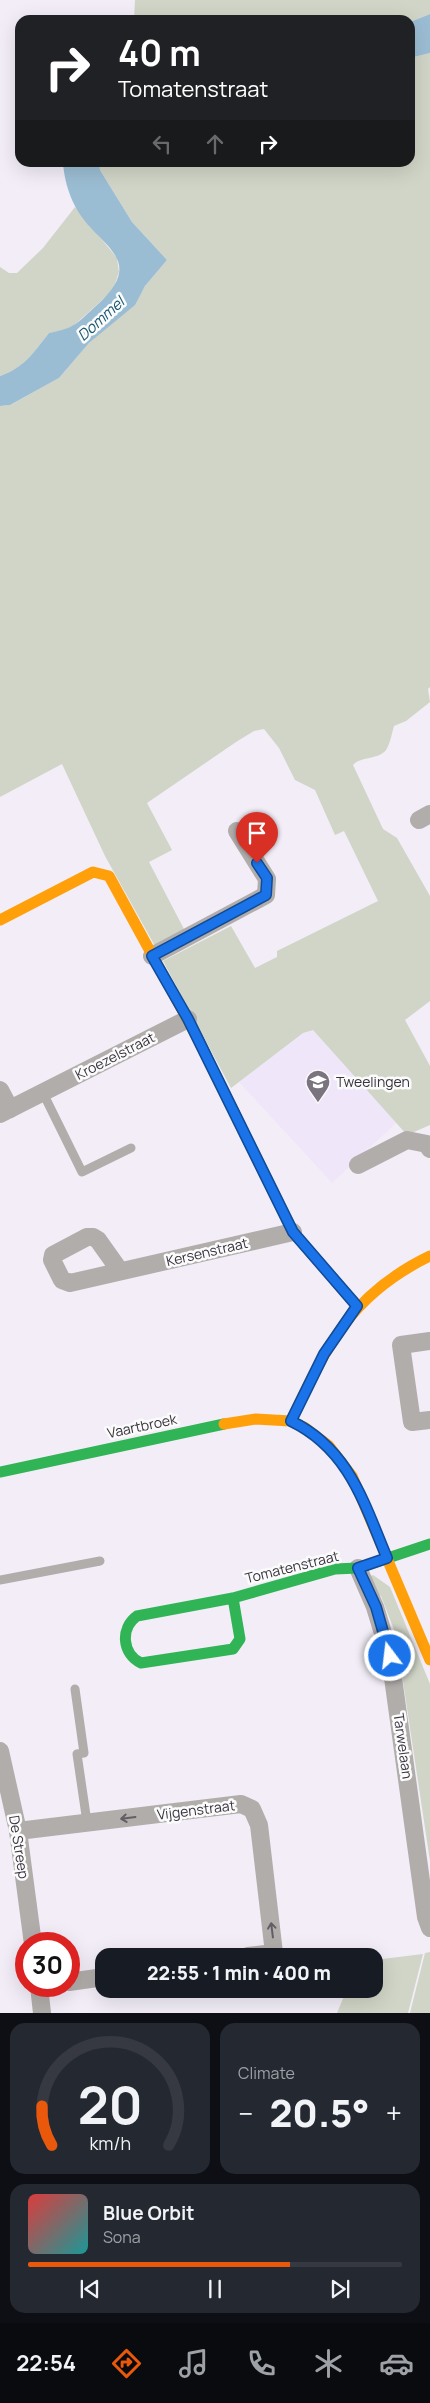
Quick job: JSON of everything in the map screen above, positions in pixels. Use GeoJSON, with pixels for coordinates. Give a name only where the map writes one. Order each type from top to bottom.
{"type":"FeatureCollection","features":[{"type":"Feature","properties":{"kind":"street"},"geometry":{"type":"LineString","coordinates":[[152,956],[266,895],[267,878],[237,831]]}},
{"type":"Feature","properties":{"kind":"street"},"geometry":{"type":"LineString","coordinates":[[0,920],[93,872],[109,876],[188,1019],[293,1232],[357,1306]]}},
{"type":"Feature","properties":{"kind":"street","name":"Kroezelstraat"},"geometry":{"type":"LineString","coordinates":[[5,1111],[188,1019]]}},
{"type":"Feature","properties":{"kind":"street"},"geometry":{"type":"LineString","coordinates":[[0,1090],[5,1111]]}},
{"type":"Feature","properties":{"kind":"street"},"geometry":{"type":"LineString","coordinates":[[358,1165],[407,1140],[427,1144],[430,1149]]}},
{"type":"Feature","properties":{"kind":"street","name":"Kersenstraat"},"geometry":{"type":"LineString","coordinates":[[120,1271],[293,1232]]}},
{"type":"Feature","properties":{"kind":"street"},"geometry":{"type":"LineString","coordinates":[[430,1256],[392,1275],[357,1306],[324,1354],[291,1421],[315,1434],[342,1461],[358,1488],[430,1660]]}},
{"type":"Feature","properties":{"kind":"street"},"geometry":{"type":"LineString","coordinates":[[430,1341],[401,1345],[412,1422],[430,1420]]}},
{"type":"Feature","properties":{"kind":"street","name":"Vaartbroek"},"geometry":{"type":"LineString","coordinates":[[0,1472],[236,1421],[260,1417],[291,1421]]}},
{"type":"Feature","properties":{"kind":"street","name":"Tomatenstraat"},"geometry":{"type":"LineString","coordinates":[[233,1598],[240,1639],[233,1649],[141,1663],[136,1662],[130,1656],[126,1631],[132,1618],[233,1598],[335,1569],[358,1568],[430,1544]]}},
{"type":"Feature","properties":{"kind":"street","name":"Tarwelaan"},"geometry":{"type":"LineString","coordinates":[[358,1568],[376,1607],[390,1656],[426,1917],[430,1928]]}},
{"type":"Feature","properties":{"kind":"street","name":"De Streep"},"geometry":{"type":"LineString","coordinates":[[0,1752],[18,1830],[31,1932]]}},
{"type":"Feature","properties":{"kind":"street","name":"Vijgenstraat"},"geometry":{"type":"LineString","coordinates":[[18,1830],[241,1804],[252,1809],[259,1825],[274,1948]]}},
{"type":"Feature","properties":{"kind":"street"},"geometry":{"type":"LineString","coordinates":[[80,1980],[95,1978]]}},
{"type":"Feature","properties":{"kind":"street"},"geometry":{"type":"LineString","coordinates":[[40,1997],[42,2013]]}},
{"type":"Feature","properties":{"kind":"lane"},"geometry":{"type":"LineString","coordinates":[[42,1093],[82,1172],[132,1148]]}},
{"type":"Feature","properties":{"kind":"lane"},"geometry":{"type":"LineString","coordinates":[[0,1580],[100,1561]]}},
{"type":"Feature","properties":{"kind":"lane"},"geometry":{"type":"LineString","coordinates":[[75,1689],[84,1753],[77,1754],[87,1822]]}},
{"type":"Feature","properties":{"kind":"shaded area"},"geometry":{"type":"Polygon","coordinates":[[[135,0],[430,0],[430,14],[415,20],[415,15],[134,15],[135,0]]]}},
{"type":"Feature","properties":{"kind":"shaded area"},"geometry":{"type":"Polygon","coordinates":[[[430,53],[430,687],[428,689],[430,702],[406,721],[394,726],[389,745],[383,753],[360,760],[353,765],[383,829],[397,838],[430,896],[430,1001],[405,1020],[430,1066],[430,1125],[407,1135],[313,1030],[303,1033],[231,1088],[163,961],[231,926],[255,968],[277,957],[277,951],[378,901],[344,831],[335,835],[315,790],[295,780],[279,748],[264,729],[254,731],[236,742],[147,803],[172,850],[149,862],[185,931],[155,946],[105,856],[62,764],[0,797],[0,406],[10,405],[59,378],[89,343],[134,305],[145,286],[167,260],[132,222],[100,167],[415,167],[415,57],[430,53]]]}},
{"type":"Feature","properties":{"kind":"shaded area"},"geometry":{"type":"Polygon","coordinates":[[[75,207],[117,258],[119,272],[113,290],[70,329],[49,333],[22,364],[0,376],[0,267],[9,273],[17,273],[43,248],[75,207]]]}},
{"type":"Feature","properties":{"kind":"shaded area","name":"Tweelingen"},"geometry":{"type":"Polygon","coordinates":[[[313,1030],[396,1123],[332,1183],[239,1082],[303,1033],[313,1030]]]}},
{"type":"Feature","properties":{"kind":"shaded area"},"geometry":{"type":"Polygon","coordinates":[[[373,1575],[390,1587],[430,1684],[430,1861],[396,1635],[381,1596],[377,1594],[369,1577],[373,1575]]]}},
{"type":"Feature","properties":{"kind":"shaded area"},"geometry":{"type":"Polygon","coordinates":[[[430,1952],[430,2013],[410,2013],[425,1953],[430,1952]]]}},
{"type":"Feature","properties":{"kind":"shaded area"},"geometry":{"type":"Polygon","coordinates":[[[423,1954],[408,2013],[337,2013],[343,1998],[383,1998],[383,1959],[423,1954]]]}},
{"type":"Feature","properties":{"kind":"water"},"geometry":{"type":"Polygon","coordinates":[[[430,14],[430,53],[415,57],[415,20],[430,14]]]}},
{"type":"Feature","properties":{"kind":"water","name":"Dommel"},"geometry":{"type":"Polygon","coordinates":[[[63,167],[100,167],[132,222],[167,260],[145,286],[135,305],[89,343],[59,378],[10,405],[0,406],[0,376],[22,364],[49,333],[71,327],[80,320],[112,289],[119,275],[119,263],[113,252],[84,220],[75,206],[63,167]]]}},
{"type":"Feature","properties":{"kind":"traffic: fast"},"geometry":{"type":"LineString","coordinates":[[197,1037],[293,1232],[357,1306]]}},
{"type":"Feature","properties":{"kind":"traffic: fast"},"geometry":{"type":"LineString","coordinates":[[0,1472],[224,1424]]}},
{"type":"Feature","properties":{"kind":"traffic: fast"},"geometry":{"type":"LineString","coordinates":[[233,1598],[240,1639],[233,1649],[141,1663],[130,1654],[125,1641],[126,1634],[128,1627],[137,1616],[233,1598],[335,1569],[358,1568],[430,1544]]}},
{"type":"Feature","properties":{"kind":"traffic: slow"},"geometry":{"type":"LineString","coordinates":[[0,920],[93,872],[109,876],[197,1037]]}},
{"type":"Feature","properties":{"kind":"traffic: slow"},"geometry":{"type":"LineString","coordinates":[[291,1421],[317,1368],[344,1324],[380,1287],[430,1256]]}},
{"type":"Feature","properties":{"kind":"traffic: slow"},"geometry":{"type":"LineString","coordinates":[[224,1424],[256,1419],[290,1421],[304,1427],[329,1446],[352,1476],[430,1660]]}},
{"type":"Feature","properties":{"kind":"place","name":"Tweelingen"},"geometry":{"type":"Point","coordinates":[318,1103]}},
{"type":"Feature","properties":{"kind":"route"},"geometry":{"type":"LineString","coordinates":[[257,863],[267,878],[266,895],[152,956],[188,1019],[293,1232],[357,1306],[339,1329],[324,1354],[291,1421],[315,1434],[342,1461],[352,1476],[363,1501],[387,1558],[358,1568],[376,1607],[390,1656]]}}]}
